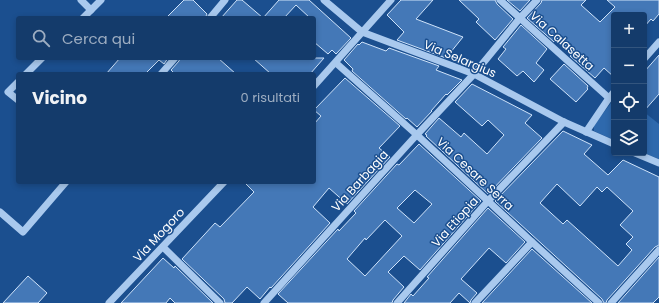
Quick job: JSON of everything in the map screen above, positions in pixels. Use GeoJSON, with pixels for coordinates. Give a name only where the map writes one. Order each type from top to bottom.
{"type":"FeatureCollection","features":[{"type":"Feature","properties":{"kind":"street"},"geometry":{"type":"LineString","coordinates":[[81,0],[91,10]]}},
{"type":"Feature","properties":{"kind":"street"},"geometry":{"type":"LineString","coordinates":[[85,16],[101,0]]}},
{"type":"Feature","properties":{"kind":"street"},"geometry":{"type":"LineString","coordinates":[[212,16],[225,0]]}},
{"type":"Feature","properties":{"kind":"street","name":"Via Selargius"},"geometry":{"type":"LineString","coordinates":[[324,0],[362,32],[474,74],[564,122],[611,143]]}},
{"type":"Feature","properties":{"kind":"street"},"geometry":{"type":"LineString","coordinates":[[316,84],[391,0]]}},
{"type":"Feature","properties":{"kind":"street","name":"Via Calasetta"},"geometry":{"type":"LineString","coordinates":[[500,0],[611,94]]}},
{"type":"Feature","properties":{"kind":"street","name":"Via Barbagia"},"geometry":{"type":"LineString","coordinates":[[264,303],[474,74],[520,18],[537,0]]}},
{"type":"Feature","properties":{"kind":"street"},"geometry":{"type":"LineString","coordinates":[[647,56],[659,42]]}},
{"type":"Feature","properties":{"kind":"street"},"geometry":{"type":"LineString","coordinates":[[28,72],[40,60]]}},
{"type":"Feature","properties":{"kind":"street"},"geometry":{"type":"LineString","coordinates":[[164,72],[173,60]]}},
{"type":"Feature","properties":{"kind":"street","name":"Via Cesare Serra"},"geometry":{"type":"LineString","coordinates":[[336,63],[417,135],[599,303]]}},
{"type":"Feature","properties":{"kind":"street"},"geometry":{"type":"LineString","coordinates":[[16,84],[8,92],[16,98]]}},
{"type":"Feature","properties":{"kind":"street"},"geometry":{"type":"LineString","coordinates":[[586,132],[611,96]]}},
{"type":"Feature","properties":{"kind":"street","name":"Via Etiopia"},"geometry":{"type":"LineString","coordinates":[[396,303],[488,202],[564,122]]}},
{"type":"Feature","properties":{"kind":"street"},"geometry":{"type":"LineString","coordinates":[[642,156],[659,163]]}},
{"type":"Feature","properties":{"kind":"street"},"geometry":{"type":"LineString","coordinates":[[0,212],[23,232],[64,184]]}},
{"type":"Feature","properties":{"kind":"street","name":"Via Mogoro"},"geometry":{"type":"LineString","coordinates":[[109,303],[222,184]]}},
{"type":"Feature","properties":{"kind":"street"},"geometry":{"type":"LineString","coordinates":[[475,303],[532,242]]}},
{"type":"Feature","properties":{"kind":"street"},"geometry":{"type":"LineString","coordinates":[[163,247],[220,303]]}},
{"type":"Feature","properties":{"kind":"street"},"geometry":{"type":"LineString","coordinates":[[611,303],[659,250]]}},
{"type":"Feature","properties":{"kind":"shaded area"},"geometry":{"type":"Polygon","coordinates":[[[611,103],[611,139],[594,131],[594,125],[611,103]]]}},
{"type":"Feature","properties":{"kind":"shaded area"},"geometry":{"type":"Polygon","coordinates":[[[647,114],[659,124],[659,159],[647,154],[647,114]]]}},
{"type":"Feature","properties":{"kind":"building"},"geometry":{"type":"Polygon","coordinates":[[[184,0],[193,0],[207,14],[206,16],[168,16],[184,0]]]}},
{"type":"Feature","properties":{"kind":"building"},"geometry":{"type":"Polygon","coordinates":[[[237,0],[242,0],[261,16],[223,16],[237,0]]]}},
{"type":"Feature","properties":{"kind":"building"},"geometry":{"type":"Polygon","coordinates":[[[279,0],[309,0],[351,38],[336,54],[332,50],[328,54],[316,44],[316,16],[308,16],[296,5],[286,16],[265,16],[279,0]]]}},
{"type":"Feature","properties":{"kind":"building"},"geometry":{"type":"Polygon","coordinates":[[[401,0],[433,0],[416,19],[463,37],[446,58],[397,40],[404,32],[387,15],[401,0]]]}},
{"type":"Feature","properties":{"kind":"building"},"geometry":{"type":"Polygon","coordinates":[[[459,0],[495,0],[497,4],[513,19],[495,40],[476,22],[479,19],[459,0]]]}},
{"type":"Feature","properties":{"kind":"building"},"geometry":{"type":"Polygon","coordinates":[[[507,0],[530,0],[520,11],[507,0]]]}},
{"type":"Feature","properties":{"kind":"building"},"geometry":{"type":"Polygon","coordinates":[[[542,0],[586,0],[581,5],[600,22],[615,7],[607,0],[659,0],[659,14],[653,21],[651,19],[647,24],[647,12],[611,12],[611,74],[604,68],[595,78],[570,56],[573,53],[557,38],[554,42],[527,18],[542,0]]]}},
{"type":"Feature","properties":{"kind":"building"},"geometry":{"type":"Polygon","coordinates":[[[521,25],[547,49],[536,63],[544,70],[534,82],[523,71],[517,76],[498,59],[506,49],[503,47],[521,25]]]}},
{"type":"Feature","properties":{"kind":"building"},"geometry":{"type":"Polygon","coordinates":[[[362,42],[386,51],[389,48],[439,66],[436,70],[462,80],[447,95],[446,94],[417,127],[352,71],[353,69],[344,60],[358,44],[359,45],[362,42]]]}},
{"type":"Feature","properties":{"kind":"building"},"geometry":{"type":"Polygon","coordinates":[[[659,55],[659,94],[647,108],[647,84],[647,69],[659,55]]]}},
{"type":"Feature","properties":{"kind":"building"},"geometry":{"type":"Polygon","coordinates":[[[316,58],[324,58],[312,72],[269,72],[255,60],[316,60],[316,58]]]}},
{"type":"Feature","properties":{"kind":"building"},"geometry":{"type":"Polygon","coordinates":[[[118,60],[159,60],[147,72],[108,72],[118,60]]]}},
{"type":"Feature","properties":{"kind":"building"},"geometry":{"type":"Polygon","coordinates":[[[159,60],[167,60],[164,64],[159,60]]]}},
{"type":"Feature","properties":{"kind":"building"},"geometry":{"type":"Polygon","coordinates":[[[220,60],[234,72],[173,72],[171,70],[179,61],[220,60]]]}},
{"type":"Feature","properties":{"kind":"building"},"geometry":{"type":"Polygon","coordinates":[[[564,64],[588,86],[588,89],[576,102],[550,79],[564,64]]]}},
{"type":"Feature","properties":{"kind":"building"},"geometry":{"type":"Polygon","coordinates":[[[345,78],[400,126],[379,148],[390,157],[347,204],[329,188],[313,207],[330,223],[260,299],[247,287],[232,303],[225,303],[224,299],[182,259],[215,223],[220,227],[254,192],[246,184],[316,184],[316,122],[321,116],[316,112],[316,108],[345,78]]]}},
{"type":"Feature","properties":{"kind":"building"},"geometry":{"type":"Polygon","coordinates":[[[472,84],[532,115],[525,123],[542,138],[488,194],[425,134],[439,118],[461,137],[464,133],[487,154],[504,135],[488,120],[482,126],[455,102],[472,84]]]}},
{"type":"Feature","properties":{"kind":"building"},"geometry":{"type":"Polygon","coordinates":[[[563,131],[592,145],[584,154],[608,175],[623,160],[659,177],[659,245],[655,247],[607,300],[606,303],[604,303],[602,299],[495,201],[563,131]],[[557,184],[540,203],[563,224],[567,220],[618,266],[632,250],[626,244],[633,237],[620,225],[633,211],[607,187],[602,192],[597,187],[580,206],[557,184]]]}},
{"type":"Feature","properties":{"kind":"building"},"geometry":{"type":"Polygon","coordinates":[[[419,144],[481,201],[420,270],[404,256],[388,272],[404,287],[392,303],[288,303],[278,294],[338,229],[339,231],[356,213],[354,211],[397,164],[399,165],[419,144]],[[415,190],[397,208],[414,223],[432,204],[415,190]],[[385,220],[366,240],[365,238],[347,259],[365,276],[402,236],[385,220]]]}},
{"type":"Feature","properties":{"kind":"building"},"geometry":{"type":"Polygon","coordinates":[[[488,208],[525,242],[506,263],[489,248],[461,279],[477,293],[470,303],[459,293],[450,303],[404,303],[411,294],[413,296],[429,278],[427,277],[488,208]]]}},
{"type":"Feature","properties":{"kind":"building"},"geometry":{"type":"Polygon","coordinates":[[[532,249],[592,303],[482,303],[532,249]]]}},
{"type":"Feature","properties":{"kind":"building"},"geometry":{"type":"Polygon","coordinates":[[[659,257],[659,297],[653,303],[618,303],[659,257]]]}},
{"type":"Feature","properties":{"kind":"building"},"geometry":{"type":"Polygon","coordinates":[[[163,258],[174,268],[175,266],[213,303],[175,303],[170,298],[166,303],[121,303],[163,258]]]}},
{"type":"Feature","properties":{"kind":"building"},"geometry":{"type":"Polygon","coordinates":[[[28,276],[47,293],[38,303],[3,303],[28,276]]]}}]}
